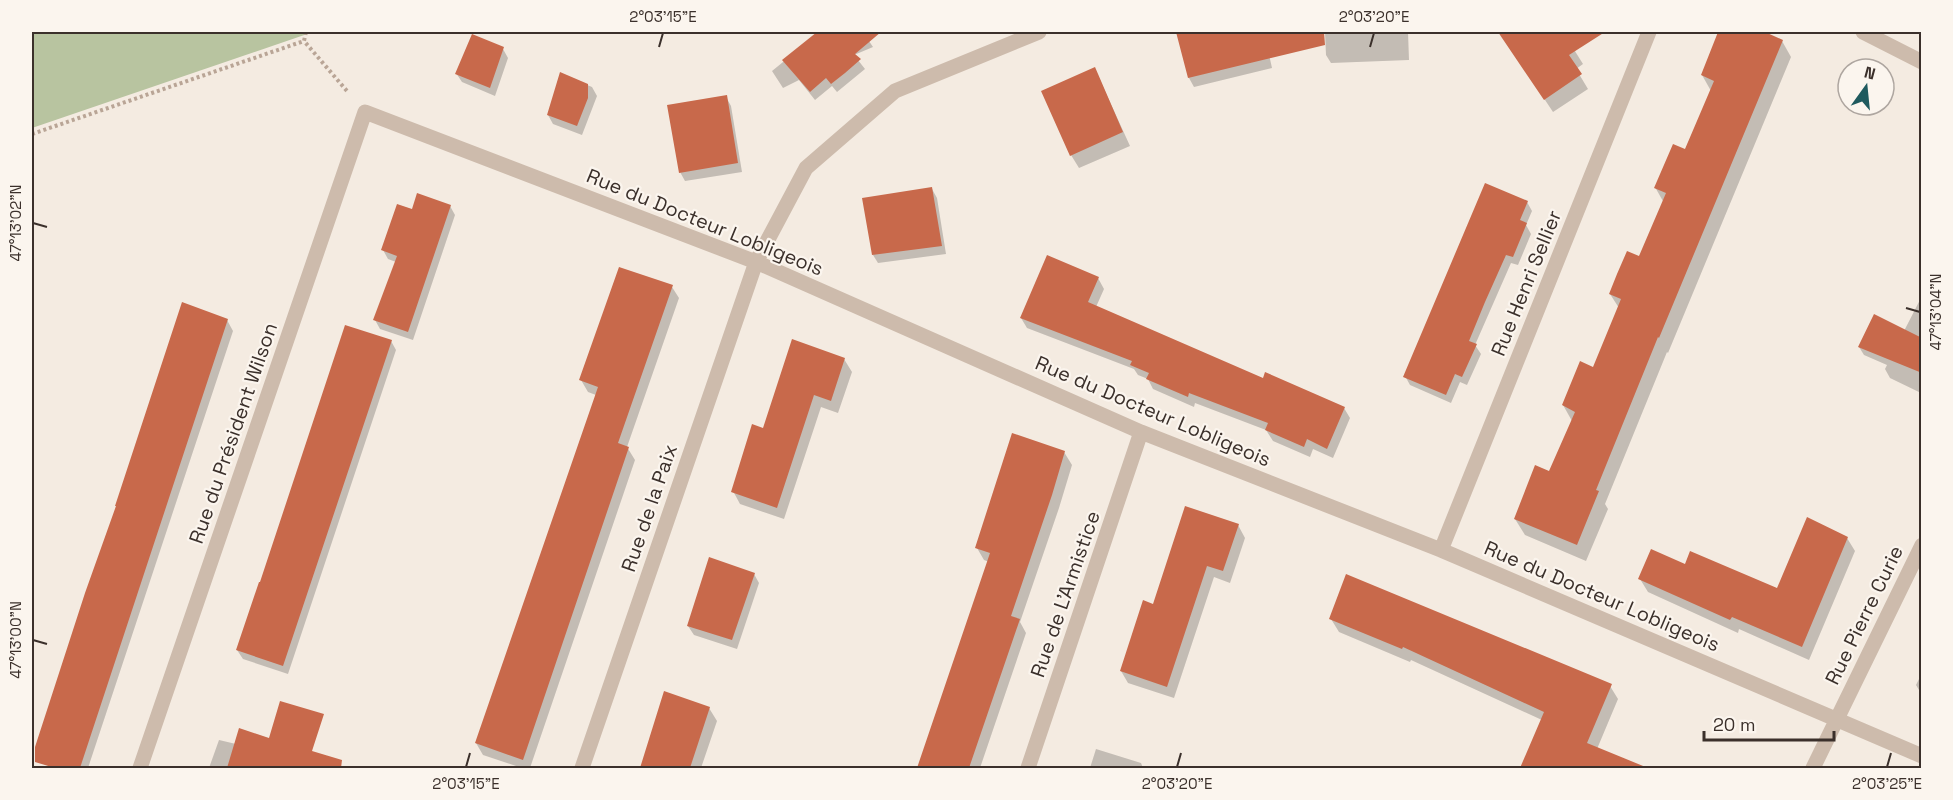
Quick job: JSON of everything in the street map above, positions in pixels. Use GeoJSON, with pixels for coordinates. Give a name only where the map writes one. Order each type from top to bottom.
{"type":"FeatureCollection","features":[{"type":"Feature","properties":{"kind":"street"},"geometry":{"type":"LineString","coordinates":[[756,262],[806,168],[895,91],[1039,32]]}},
{"type":"Feature","properties":{"kind":"street","name":"Rue Henri Sellier"},"geometry":{"type":"LineString","coordinates":[[1441,550],[1649,32]]}},
{"type":"Feature","properties":{"kind":"street"},"geometry":{"type":"LineString","coordinates":[[1863,32],[1922,62]]}},
{"type":"Feature","properties":{"kind":"street","name":"Rue du Docteur Lobligeois"},"geometry":{"type":"LineString","coordinates":[[365,112],[756,262],[1141,432],[1441,550],[1922,756]]}},
{"type":"Feature","properties":{"kind":"street","name":"Rue du Président Wilson"},"geometry":{"type":"LineString","coordinates":[[140,768],[365,112]]}},
{"type":"Feature","properties":{"kind":"street","name":"Rue de la Paix"},"geometry":{"type":"LineString","coordinates":[[582,768],[756,262]]}},
{"type":"Feature","properties":{"kind":"street","name":"Rue de L'Armistice"},"geometry":{"type":"LineString","coordinates":[[1028,768],[1141,432]]}},
{"type":"Feature","properties":{"kind":"street","name":"Rue Pierre Curie"},"geometry":{"type":"LineString","coordinates":[[1813,768],[1922,545]]}},
{"type":"Feature","properties":{"kind":"path"},"geometry":{"type":"LineString","coordinates":[[304,41],[306,32]]}},
{"type":"Feature","properties":{"kind":"path"},"geometry":{"type":"LineString","coordinates":[[304,41],[365,112]]}},
{"type":"Feature","properties":{"kind":"path"},"geometry":{"type":"LineString","coordinates":[[32,134],[304,41]]}},
{"type":"Feature","properties":{"kind":"green space"},"geometry":{"type":"Polygon","coordinates":[[[32,32],[313,32],[32,128],[32,32]]]}},
{"type":"Feature","properties":{"kind":"building"},"geometry":{"type":"Polygon","coordinates":[[[817,32],[881,32],[855,54],[861,59],[845,73],[831,84],[826,78],[810,92],[782,60],[817,32]]]}},
{"type":"Feature","properties":{"kind":"building"},"geometry":{"type":"Polygon","coordinates":[[[1176,32],[1324,32],[1325,45],[1188,78],[1176,32]]]}},
{"type":"Feature","properties":{"kind":"building"},"geometry":{"type":"Polygon","coordinates":[[[1498,32],[1605,32],[1569,55],[1582,74],[1544,100],[1498,32]]]}},
{"type":"Feature","properties":{"kind":"building"},"geometry":{"type":"Polygon","coordinates":[[[1718,32],[1765,32],[1783,40],[1658,337],[1596,490],[1599,491],[1577,545],[1514,519],[1535,465],[1549,471],[1575,412],[1562,405],[1580,361],[1593,367],[1621,299],[1609,294],[1617,274],[1627,251],[1639,256],[1666,193],[1654,188],[1673,144],[1685,149],[1714,81],[1701,75],[1718,32]]]}},
{"type":"Feature","properties":{"kind":"building"},"geometry":{"type":"Polygon","coordinates":[[[472,34],[504,47],[490,88],[455,74],[472,34]]]}},
{"type":"Feature","properties":{"kind":"building"},"geometry":{"type":"Polygon","coordinates":[[[1095,67],[1123,132],[1070,156],[1041,91],[1095,67]]]}},
{"type":"Feature","properties":{"kind":"building"},"geometry":{"type":"Polygon","coordinates":[[[560,72],[588,84],[588,98],[577,126],[547,115],[560,72]]]}},
{"type":"Feature","properties":{"kind":"building"},"geometry":{"type":"Polygon","coordinates":[[[727,95],[738,163],[679,173],[667,105],[727,95]]]}},
{"type":"Feature","properties":{"kind":"building"},"geometry":{"type":"Polygon","coordinates":[[[1485,183],[1528,201],[1520,220],[1527,223],[1513,257],[1506,255],[1485,302],[1469,341],[1477,344],[1462,377],[1455,374],[1446,395],[1403,377],[1485,183]]]}},
{"type":"Feature","properties":{"kind":"building"},"geometry":{"type":"Polygon","coordinates":[[[932,187],[942,246],[872,255],[862,198],[932,187]]]}},
{"type":"Feature","properties":{"kind":"building"},"geometry":{"type":"Polygon","coordinates":[[[417,193],[451,205],[408,332],[373,320],[397,256],[381,250],[397,204],[412,209],[417,193]]]}},
{"type":"Feature","properties":{"kind":"building"},"geometry":{"type":"Polygon","coordinates":[[[1047,255],[1099,277],[1088,302],[1263,378],[1265,372],[1345,407],[1327,449],[1307,439],[1304,447],[1265,430],[1268,423],[1189,393],[1188,397],[1146,379],[1149,373],[1130,365],[1132,361],[1020,318],[1047,255]]]}},
{"type":"Feature","properties":{"kind":"building"},"geometry":{"type":"Polygon","coordinates":[[[619,267],[673,285],[618,443],[629,447],[523,760],[475,743],[598,387],[579,380],[619,267]]]}},
{"type":"Feature","properties":{"kind":"building"},"geometry":{"type":"Polygon","coordinates":[[[182,302],[228,319],[80,768],[55,768],[35,762],[35,747],[182,302]]]}},
{"type":"Feature","properties":{"kind":"building"},"geometry":{"type":"Polygon","coordinates":[[[1874,314],[1922,338],[1922,373],[1858,347],[1874,314]]]}},
{"type":"Feature","properties":{"kind":"building"},"geometry":{"type":"Polygon","coordinates":[[[345,325],[392,340],[283,666],[236,650],[345,325]]]}},
{"type":"Feature","properties":{"kind":"building"},"geometry":{"type":"Polygon","coordinates":[[[792,339],[845,358],[831,401],[814,395],[777,508],[731,492],[752,424],[763,428],[792,339]]]}},
{"type":"Feature","properties":{"kind":"building"},"geometry":{"type":"Polygon","coordinates":[[[1012,433],[1065,451],[1011,616],[1020,619],[969,768],[917,768],[990,553],[975,548],[1012,433]]]}},
{"type":"Feature","properties":{"kind":"building"},"geometry":{"type":"Polygon","coordinates":[[[1185,506],[1239,524],[1223,571],[1207,566],[1167,687],[1120,671],[1143,600],[1153,604],[1185,506]]]}},
{"type":"Feature","properties":{"kind":"building"},"geometry":{"type":"Polygon","coordinates":[[[1807,517],[1848,537],[1802,647],[1732,617],[1730,620],[1638,579],[1651,549],[1685,564],[1690,551],[1777,588],[1807,517]]]}},
{"type":"Feature","properties":{"kind":"building"},"geometry":{"type":"Polygon","coordinates":[[[709,557],[755,573],[732,640],[687,626],[709,557]]]}},
{"type":"Feature","properties":{"kind":"building"},"geometry":{"type":"Polygon","coordinates":[[[1346,574],[1612,684],[1587,743],[1648,768],[1520,768],[1544,712],[1403,647],[1402,649],[1329,619],[1346,574]]]}},
{"type":"Feature","properties":{"kind":"building"},"geometry":{"type":"Polygon","coordinates":[[[664,691],[710,707],[690,768],[640,768],[664,691]]]}},
{"type":"Feature","properties":{"kind":"building"},"geometry":{"type":"Polygon","coordinates":[[[280,701],[324,714],[312,751],[342,760],[341,768],[227,768],[239,728],[269,738],[280,701]]]}}]}
